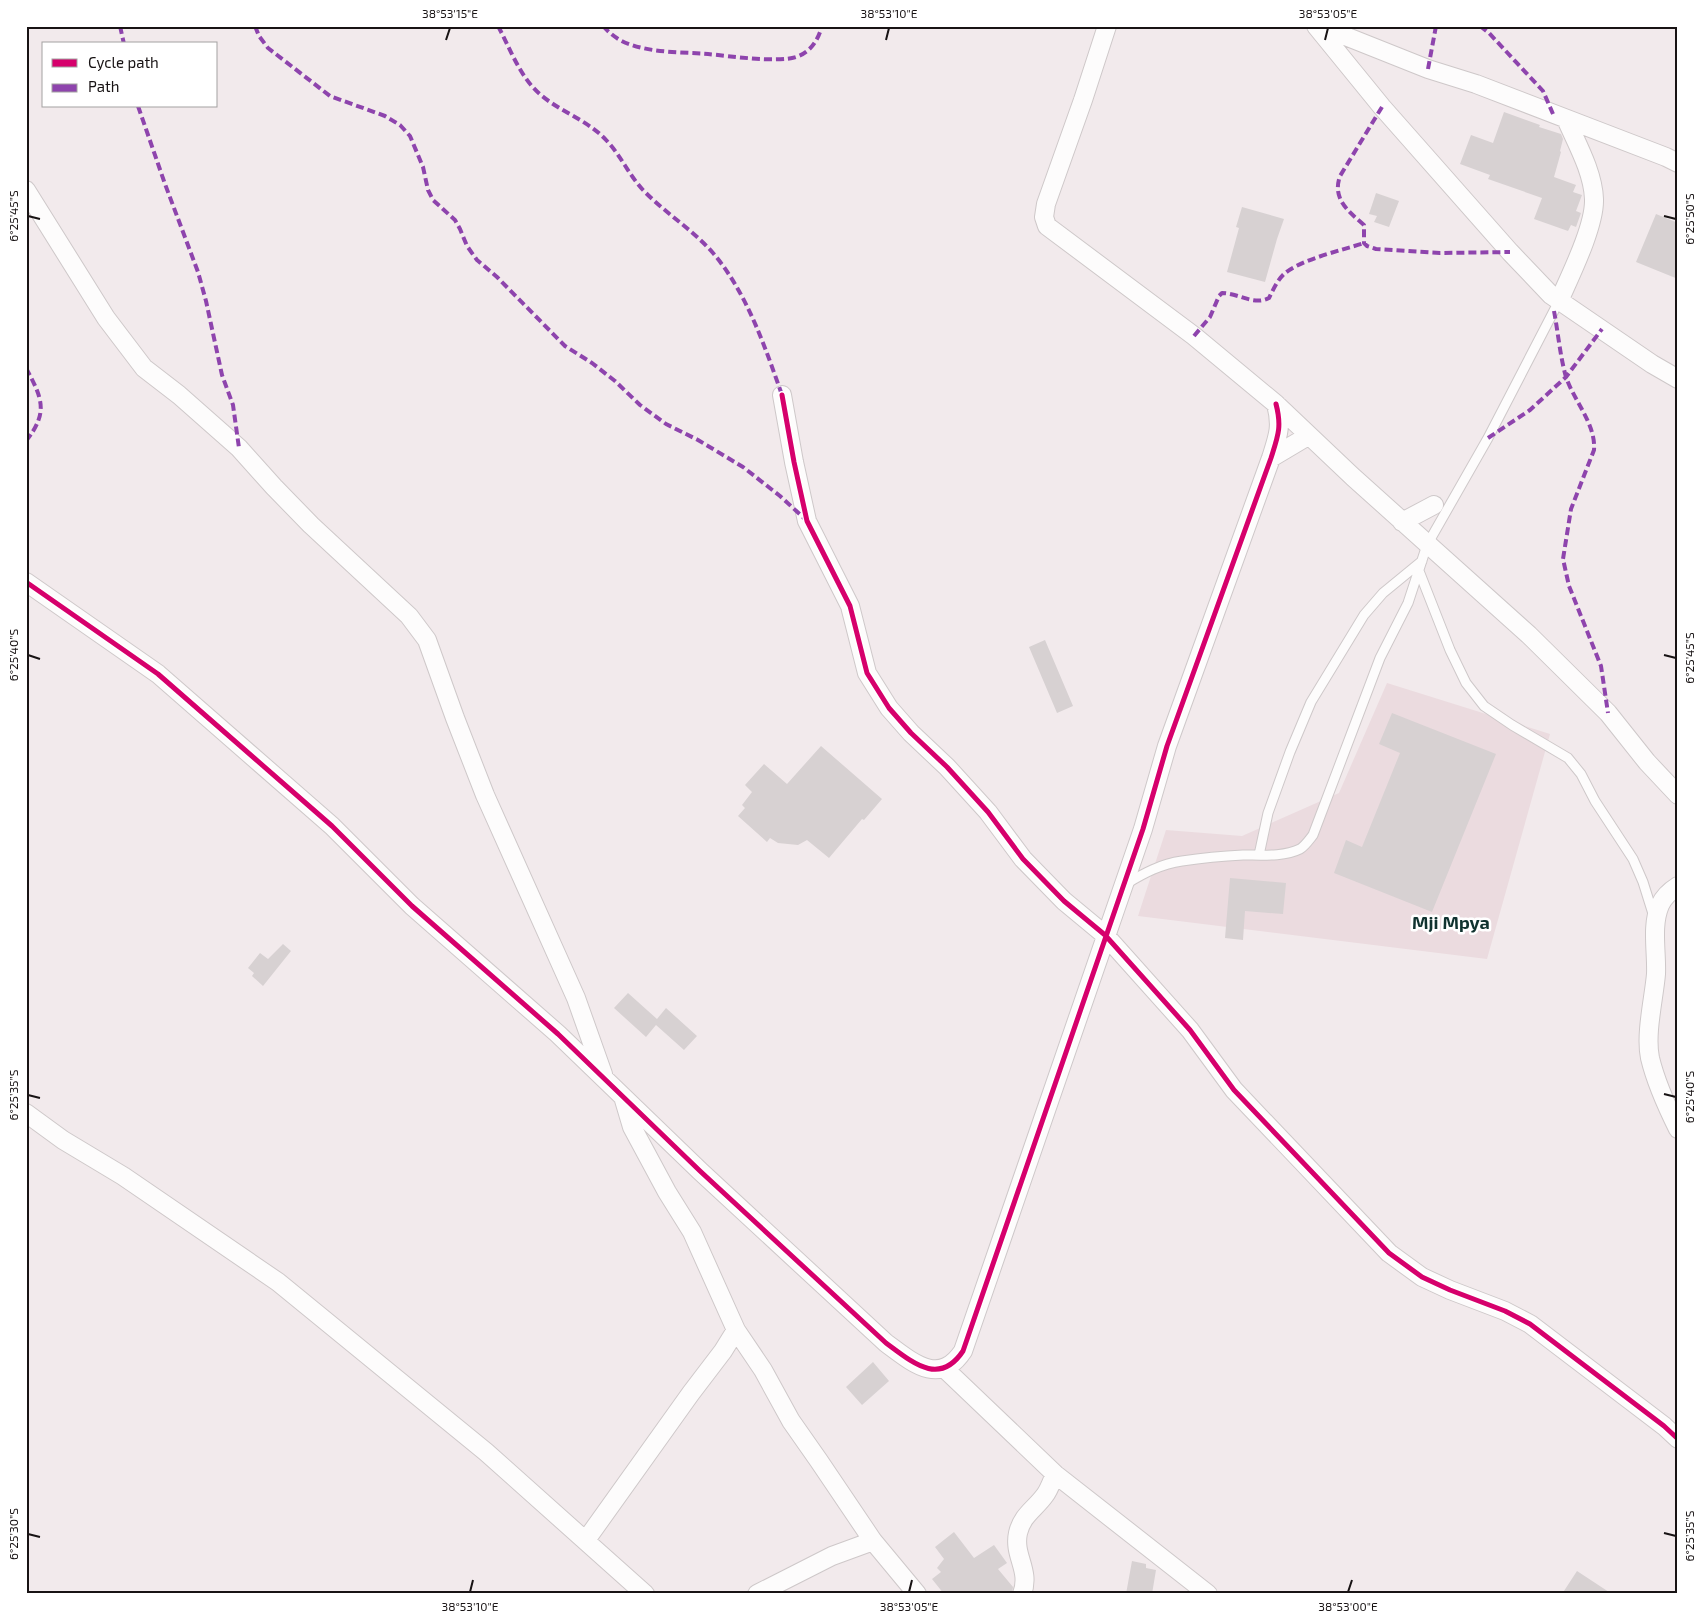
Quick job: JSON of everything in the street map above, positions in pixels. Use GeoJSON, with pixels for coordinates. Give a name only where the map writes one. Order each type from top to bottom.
{"type":"FeatureCollection","features":[{"type":"Feature","properties":{"kind":"street"},"geometry":{"type":"LineString","coordinates":[[1107,26],[1046,204],[1044,217],[1047,226],[1194,336],[1276,404],[1402,522],[1425,553],[1466,578],[1529,636],[1608,713],[1647,762],[1678,795]]}},
{"type":"Feature","properties":{"kind":"street"},"geometry":{"type":"LineString","coordinates":[[1316,26],[1382,107],[1542,286],[1559,301],[1652,364],[1678,379]]}},
{"type":"Feature","properties":{"kind":"street"},"geometry":{"type":"LineString","coordinates":[[1320,26],[1428,69],[1476,84],[1678,163]]}},
{"type":"Feature","properties":{"kind":"street"},"geometry":{"type":"LineString","coordinates":[[1559,301],[1584,241],[1594,204],[1592,185],[1580,150],[1566,119]]}},
{"type":"Feature","properties":{"kind":"street"},"geometry":{"type":"LineString","coordinates":[[26,190],[106,318],[144,368],[179,395],[239,448],[311,525],[409,616],[427,640],[485,795],[576,998],[605,1079]]}},
{"type":"Feature","properties":{"kind":"street"},"geometry":{"type":"LineString","coordinates":[[782,395],[807,521],[850,606],[867,673],[889,708],[982,805],[1023,859],[1064,901],[1105,935],[1190,1030],[1234,1090],[1389,1253],[1422,1277],[1505,1311],[1530,1324],[1664,1426],[1678,1439]]}},
{"type":"Feature","properties":{"kind":"street"},"geometry":{"type":"LineString","coordinates":[[26,582],[158,674],[332,826],[412,906],[558,1034],[700,1171],[886,1343],[916,1364],[930,1369],[945,1369],[955,1362],[963,1351],[971,1331],[1105,935],[1124,886],[1170,737],[1271,458],[1280,420],[1276,404]]}},
{"type":"Feature","properties":{"kind":"street"},"geometry":{"type":"LineString","coordinates":[[1271,458],[1308,436]]}},
{"type":"Feature","properties":{"kind":"street"},"geometry":{"type":"LineString","coordinates":[[1402,522],[1434,505]]}},
{"type":"Feature","properties":{"kind":"street"},"geometry":{"type":"LineString","coordinates":[[1678,886],[1669,891],[1660,905],[1656,922],[1656,973],[1650,1036],[1650,1056],[1658,1089],[1678,1129]]}},
{"type":"Feature","properties":{"kind":"street"},"geometry":{"type":"LineString","coordinates":[[623,1097],[632,1127],[667,1192],[692,1232],[736,1330],[763,1370],[791,1421],[873,1541],[917,1594]]}},
{"type":"Feature","properties":{"kind":"street"},"geometry":{"type":"LineString","coordinates":[[26,1113],[62,1140],[123,1176],[278,1282],[486,1452],[645,1594]]}},
{"type":"Feature","properties":{"kind":"street"},"geometry":{"type":"LineString","coordinates":[[586,1540],[723,1351],[736,1330]]}},
{"type":"Feature","properties":{"kind":"street"},"geometry":{"type":"LineString","coordinates":[[945,1369],[1055,1474],[1208,1594]]}},
{"type":"Feature","properties":{"kind":"street"},"geometry":{"type":"LineString","coordinates":[[1022,1594],[1026,1578],[1017,1546],[1020,1526],[1027,1514],[1045,1495],[1055,1474]]}},
{"type":"Feature","properties":{"kind":"street"},"geometry":{"type":"LineString","coordinates":[[757,1594],[832,1556],[873,1541]]}},
{"type":"Feature","properties":{"kind":"lane"},"geometry":{"type":"LineString","coordinates":[[1124,886],[1162,865],[1183,861],[1295,851],[1302,848],[1313,835],[1380,658],[1408,603],[1425,553],[1559,301]]}},
{"type":"Feature","properties":{"kind":"lane"},"geometry":{"type":"LineString","coordinates":[[1258,855],[1268,813],[1290,752],[1311,702],[1364,615],[1383,593],[1425,553]]}},
{"type":"Feature","properties":{"kind":"lane"},"geometry":{"type":"LineString","coordinates":[[1419,571],[1436,618],[1466,683],[1484,706],[1568,758],[1575,765],[1595,801],[1632,859],[1643,882],[1656,922]]}},
{"type":"Feature","properties":{"kind":"shaded area"},"geometry":{"type":"Polygon","coordinates":[[[1387,683],[1550,734],[1487,959],[1138,916],[1166,830],[1242,836],[1339,793],[1387,683]]]}},
{"type":"Feature","properties":{"kind":"building"},"geometry":{"type":"Polygon","coordinates":[[[1504,112],[1561,134],[1563,139],[1561,152],[1554,177],[1576,185],[1573,192],[1582,195],[1576,211],[1581,213],[1576,227],[1571,225],[1568,231],[1534,219],[1542,198],[1488,179],[1490,175],[1460,164],[1471,135],[1493,143],[1504,112]]]}},
{"type":"Feature","properties":{"kind":"building"},"geometry":{"type":"Polygon","coordinates":[[[1376,193],[1399,201],[1389,227],[1374,222],[1377,216],[1369,214],[1376,193]]]}},
{"type":"Feature","properties":{"kind":"building"},"geometry":{"type":"Polygon","coordinates":[[[1242,207],[1284,219],[1265,282],[1227,272],[1239,228],[1236,227],[1242,207]]]}},
{"type":"Feature","properties":{"kind":"building"},"geometry":{"type":"Polygon","coordinates":[[[1656,214],[1678,223],[1678,279],[1636,262],[1656,214]]]}},
{"type":"Feature","properties":{"kind":"building"},"geometry":{"type":"Polygon","coordinates":[[[1045,640],[1073,706],[1057,713],[1029,647],[1045,640]]]}},
{"type":"Feature","properties":{"kind":"building"},"geometry":{"type":"Polygon","coordinates":[[[1392,713],[1496,754],[1432,912],[1334,873],[1346,840],[1362,847],[1400,753],[1379,744],[1392,713]]]}},
{"type":"Feature","properties":{"kind":"building"},"geometry":{"type":"Polygon","coordinates":[[[821,746],[882,799],[864,820],[862,819],[829,858],[807,840],[798,845],[778,843],[770,838],[767,842],[738,816],[745,808],[742,805],[752,792],[745,785],[764,764],[787,784],[821,746]]]}},
{"type":"Feature","properties":{"kind":"building"},"geometry":{"type":"Polygon","coordinates":[[[1230,878],[1286,883],[1283,914],[1245,911],[1243,940],[1225,938],[1230,878]]]}},
{"type":"Feature","properties":{"kind":"building"},"geometry":{"type":"Polygon","coordinates":[[[283,944],[291,951],[263,986],[252,976],[254,973],[248,968],[260,953],[268,959],[283,944]]]}},
{"type":"Feature","properties":{"kind":"building"},"geometry":{"type":"Polygon","coordinates":[[[628,993],[657,1019],[666,1008],[697,1036],[684,1050],[656,1025],[646,1037],[614,1008],[628,993]]]}},
{"type":"Feature","properties":{"kind":"building"},"geometry":{"type":"Polygon","coordinates":[[[873,1362],[889,1381],[862,1405],[846,1387],[873,1362]]]}},
{"type":"Feature","properties":{"kind":"building"},"geometry":{"type":"Polygon","coordinates":[[[954,1532],[974,1558],[994,1545],[1007,1563],[998,1569],[1013,1587],[1012,1594],[944,1594],[932,1579],[941,1572],[937,1568],[944,1559],[935,1547],[954,1532]]]}},
{"type":"Feature","properties":{"kind":"building"},"geometry":{"type":"Polygon","coordinates":[[[1132,1561],[1146,1564],[1146,1568],[1156,1570],[1152,1594],[1126,1594],[1132,1561]]]}},
{"type":"Feature","properties":{"kind":"building"},"geometry":{"type":"Polygon","coordinates":[[[1577,1571],[1612,1594],[1562,1594],[1577,1571]]]}},
{"type":"Feature","properties":{"kind":"marked path"},"geometry":{"type":"LineString","coordinates":[[120,26],[124,42]]}},
{"type":"Feature","properties":{"kind":"marked path"},"geometry":{"type":"LineString","coordinates":[[255,26],[259,36],[268,48],[330,96],[385,116],[400,125],[410,136],[423,167],[428,190],[433,200],[455,220],[467,246],[477,260],[497,277],[565,346],[592,363],[615,381],[640,405],[666,424],[698,440],[743,467],[780,496],[805,519]]}},
{"type":"Feature","properties":{"kind":"marked path"},"geometry":{"type":"LineString","coordinates":[[498,26],[522,72],[534,89],[550,102],[600,134],[612,147],[643,190],[713,253],[736,285],[754,321],[782,395]]}},
{"type":"Feature","properties":{"kind":"marked path"},"geometry":{"type":"LineString","coordinates":[[603,26],[624,42],[650,50],[777,59],[788,59],[806,52],[816,41],[822,26]]}},
{"type":"Feature","properties":{"kind":"marked path"},"geometry":{"type":"LineString","coordinates":[[1428,69],[1436,26]]}},
{"type":"Feature","properties":{"kind":"marked path"},"geometry":{"type":"LineString","coordinates":[[1480,26],[1489,33],[1543,91],[1553,114]]}},
{"type":"Feature","properties":{"kind":"marked path"},"geometry":{"type":"LineString","coordinates":[[1382,107],[1340,176],[1338,184],[1338,191],[1343,204],[1364,225],[1364,243],[1376,249],[1440,253],[1510,252]]}},
{"type":"Feature","properties":{"kind":"marked path"},"geometry":{"type":"LineString","coordinates":[[139,108],[198,272],[222,375],[233,405],[239,448]]}},
{"type":"Feature","properties":{"kind":"marked path"},"geometry":{"type":"LineString","coordinates":[[1194,336],[1210,317],[1222,293],[1258,301],[1269,298],[1279,280],[1290,270],[1310,260],[1364,243]]}},
{"type":"Feature","properties":{"kind":"marked path"},"geometry":{"type":"LineString","coordinates":[[1554,311],[1566,377],[1588,422],[1594,440],[1594,450],[1571,509],[1563,559],[1569,586],[1601,666],[1608,713]]}},
{"type":"Feature","properties":{"kind":"marked path"},"geometry":{"type":"LineString","coordinates":[[1488,438],[1530,410],[1566,377],[1602,329]]}},
{"type":"Feature","properties":{"kind":"marked path"},"geometry":{"type":"LineString","coordinates":[[26,368],[36,388],[41,405],[38,422],[26,441]]}},
{"type":"Feature","properties":{"kind":"cycle path"},"geometry":{"type":"LineString","coordinates":[[782,395],[807,521],[850,606],[867,673],[889,708],[988,812],[1023,859],[1064,901],[1105,935],[1190,1030],[1234,1090],[1389,1253],[1422,1277],[1505,1311],[1530,1324],[1664,1426],[1678,1439]]}},
{"type":"Feature","properties":{"kind":"cycle path"},"geometry":{"type":"LineString","coordinates":[[26,582],[158,674],[332,826],[412,906],[558,1034],[700,1171],[886,1343],[925,1368],[944,1368],[954,1362],[963,1351],[1143,829],[1167,746],[1276,444],[1279,419],[1276,404]]}},
{"type":"Feature","properties":{"kind":"district","name":"Mji Mpya"},"geometry":{"type":"Point","coordinates":[1451,923]}}]}
